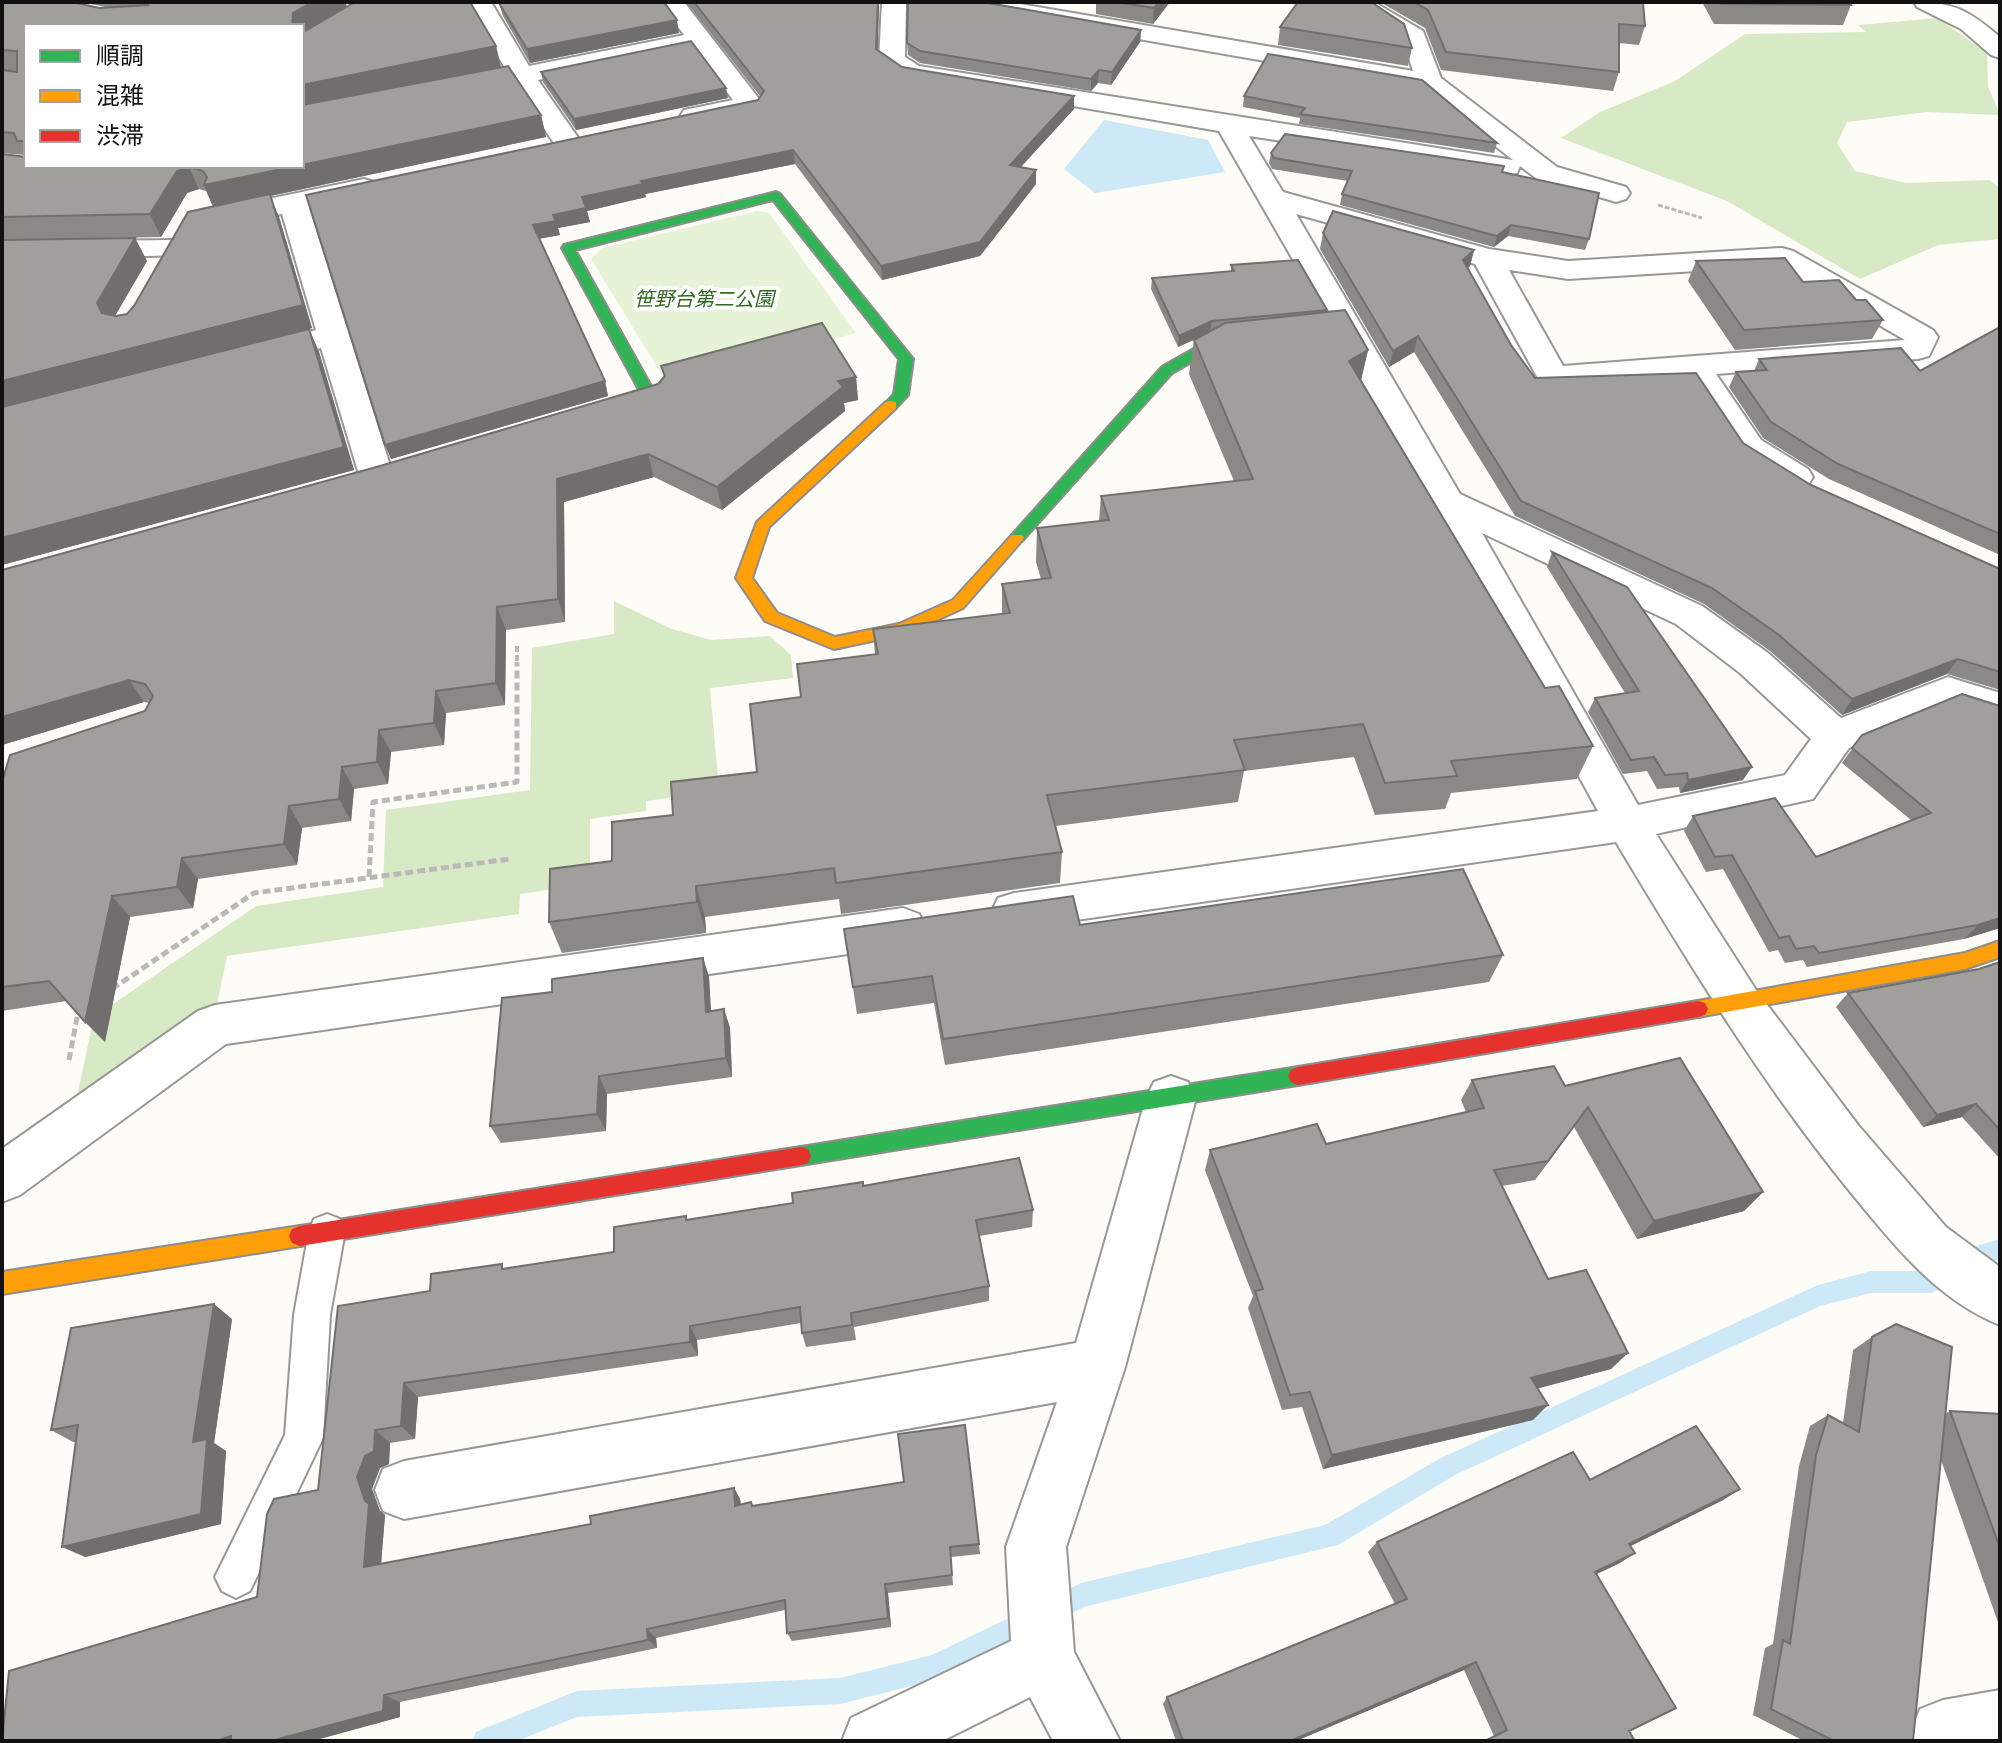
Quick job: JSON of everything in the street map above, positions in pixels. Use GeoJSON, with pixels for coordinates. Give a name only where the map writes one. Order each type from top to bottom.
{"type":"FeatureCollection","features":[{"type":"Feature","properties":{"kind":"street"},"geometry":{"type":"LineString","coordinates":[[479,2],[522,75],[567,142]]}},
{"type":"Feature","properties":{"kind":"street"},"geometry":{"type":"LineString","coordinates":[[672,2],[750,104],[673,120]]}},
{"type":"Feature","properties":{"kind":"street"},"geometry":{"type":"LineString","coordinates":[[894,2],[892,60],[912,72],[1229,125],[1547,173],[1616,193]]}},
{"type":"Feature","properties":{"kind":"street"},"geometry":{"type":"LineString","coordinates":[[966,2],[1429,82],[1547,173]]}},
{"type":"Feature","properties":{"kind":"street"},"geometry":{"type":"LineString","coordinates":[[1357,2],[1414,36],[1429,82]]}},
{"type":"Feature","properties":{"kind":"street"},"geometry":{"type":"LineString","coordinates":[[1926,2],[1970,24],[2000,50]]}},
{"type":"Feature","properties":{"kind":"street"},"geometry":{"type":"LineString","coordinates":[[427,94],[702,39]]}},
{"type":"Feature","properties":{"kind":"street"},"geometry":{"type":"LineString","coordinates":[[1229,125],[1343,332],[1446,502],[1627,824],[1739,1004],[1840,1141],[1927,1245],[2000,1299]]}},
{"type":"Feature","properties":{"kind":"street"},"geometry":{"type":"LineString","coordinates":[[536,149],[597,136]]}},
{"type":"Feature","properties":{"kind":"street"},"geometry":{"type":"LineString","coordinates":[[2,251],[180,237],[293,204],[384,183]]}},
{"type":"Feature","properties":{"kind":"street"},"geometry":{"type":"LineString","coordinates":[[158,275],[206,190]]}},
{"type":"Feature","properties":{"kind":"street"},"geometry":{"type":"LineString","coordinates":[[590,415],[650,397],[568,248],[776,196],[906,359],[901,395],[762,525],[744,578],[771,617],[834,643],[903,629],[958,604],[1167,370],[1211,345],[1273,339]]}},
{"type":"Feature","properties":{"kind":"street"},"geometry":{"type":"LineString","coordinates":[[1271,198],[1487,258],[1568,270],[1782,257],[1922,337],[1918,349],[1553,377],[1487,258]]}},
{"type":"Feature","properties":{"kind":"street"},"geometry":{"type":"LineString","coordinates":[[293,204],[377,478]]}},
{"type":"Feature","properties":{"kind":"street"},"geometry":{"type":"LineString","coordinates":[[228,362],[334,335]]}},
{"type":"Feature","properties":{"kind":"street"},"geometry":{"type":"LineString","coordinates":[[1694,366],[1749,448],[1830,496]]}},
{"type":"Feature","properties":{"kind":"street"},"geometry":{"type":"LineString","coordinates":[[1446,502],[1689,615],[1754,663],[1835,737]]}},
{"type":"Feature","properties":{"kind":"street"},"geometry":{"type":"LineString","coordinates":[[2,1178],[215,1025],[1627,824],[1798,788],[1835,737],[1948,691],[2000,708]]}},
{"type":"Feature","properties":{"kind":"street"},"geometry":{"type":"LineString","coordinates":[[2,1283],[1171,1098],[1739,1004],[1965,961],[2000,949]]}},
{"type":"Feature","properties":{"kind":"street"},"geometry":{"type":"LineString","coordinates":[[1088,1741],[1043,1658],[1036,1547],[1097,1367],[1171,1098]]}},
{"type":"Feature","properties":{"kind":"street"},"geometry":{"type":"LineString","coordinates":[[404,1490],[1097,1367]]}},
{"type":"Feature","properties":{"kind":"street"},"geometry":{"type":"LineString","coordinates":[[874,1741],[1043,1658]]}},
{"type":"Feature","properties":{"kind":"street"},"geometry":{"type":"LineString","coordinates":[[1943,1741],[1943,1732],[2000,1722]]}},
{"type":"Feature","properties":{"kind":"lane"},"geometry":{"type":"LineString","coordinates":[[236,1577],[304,1438],[312,1315],[327,1231]]}},
{"type":"Feature","properties":{"kind":"path"},"geometry":{"type":"LineString","coordinates":[[369,877],[373,802],[517,782],[517,646]]}},
{"type":"Feature","properties":{"kind":"path"},"geometry":{"type":"LineString","coordinates":[[103,995],[254,893],[510,859]]}},
{"type":"Feature","properties":{"kind":"path"},"geometry":{"type":"LineString","coordinates":[[76,1023],[80,999]]}},
{"type":"Feature","properties":{"kind":"path"},"geometry":{"type":"LineString","coordinates":[[78,1012],[90,1003]]}},
{"type":"Feature","properties":{"kind":"green space"},"geometry":{"type":"Polygon","coordinates":[[[1938,18],[1987,53],[1988,86],[2000,115],[1926,112],[1847,122],[1837,143],[1855,171],[1906,183],[1990,180],[2000,189],[2000,239],[1938,245],[1860,279],[1727,201],[1561,138],[1600,112],[1675,81],[1745,34],[1866,32],[1858,25],[1938,18]]]}},
{"type":"Feature","properties":{"kind":"green space","name":"笹野台第二公園"},"geometry":{"type":"Polygon","coordinates":[[[757,211],[769,213],[856,333],[668,385],[591,259],[602,248],[757,211]]]}},
{"type":"Feature","properties":{"kind":"green space"},"geometry":{"type":"Polygon","coordinates":[[[614,601],[672,629],[711,640],[770,636],[791,655],[793,678],[710,688],[719,791],[646,801],[646,811],[590,819],[590,884],[520,894],[519,914],[227,956],[217,1004],[77,1096],[94,1017],[256,906],[383,887],[386,810],[530,790],[532,648],[614,634],[614,601]]]}},
{"type":"Feature","properties":{"kind":"water"},"geometry":{"type":"Polygon","coordinates":[[[1104,120],[1208,140],[1225,172],[1095,193],[1064,169],[1104,120]]]}},
{"type":"Feature","properties":{"kind":"building"},"geometry":{"type":"Polygon","coordinates":[[[2,2],[73,2],[99,8],[148,5],[146,2],[312,2],[293,13],[292,24],[24,24],[24,141],[17,141],[14,133],[2,132],[2,70],[17,72],[17,51],[2,50],[2,2]]]}},
{"type":"Feature","properties":{"kind":"building"},"geometry":{"type":"Polygon","coordinates":[[[355,2],[470,2],[496,46],[304,85],[304,32],[355,2]]]}},
{"type":"Feature","properties":{"kind":"building"},"geometry":{"type":"Polygon","coordinates":[[[664,2],[677,20],[527,49],[499,3],[664,2]]]}},
{"type":"Feature","properties":{"kind":"building"},"geometry":{"type":"Polygon","coordinates":[[[694,2],[878,2],[876,49],[902,67],[1074,96],[1010,165],[1036,170],[980,242],[881,266],[793,150],[641,181],[643,184],[582,197],[586,208],[553,215],[556,221],[533,225],[605,381],[385,445],[306,195],[758,100],[764,91],[694,2]]]}},
{"type":"Feature","properties":{"kind":"building"},"geometry":{"type":"Polygon","coordinates":[[[908,2],[983,2],[1141,30],[1112,72],[1099,70],[1091,79],[920,51],[907,43],[908,2]]]}},
{"type":"Feature","properties":{"kind":"building"},"geometry":{"type":"Polygon","coordinates":[[[1117,2],[1159,2],[1154,8],[1117,2]]]}},
{"type":"Feature","properties":{"kind":"building"},"geometry":{"type":"Polygon","coordinates":[[[1298,2],[1371,2],[1404,24],[1412,48],[1280,27],[1298,2]]]}},
{"type":"Feature","properties":{"kind":"building"},"geometry":{"type":"Polygon","coordinates":[[[1414,2],[1643,2],[1645,26],[1619,24],[1619,72],[1446,52],[1428,10],[1414,2]]]}},
{"type":"Feature","properties":{"kind":"building"},"geometry":{"type":"Polygon","coordinates":[[[1849,2],[1851,5],[1721,4],[1849,2]]]}},
{"type":"Feature","properties":{"kind":"building"},"geometry":{"type":"Polygon","coordinates":[[[691,41],[726,88],[574,119],[541,72],[691,41]]]}},
{"type":"Feature","properties":{"kind":"building"},"geometry":{"type":"Polygon","coordinates":[[[1268,54],[1422,80],[1497,143],[1300,114],[1305,108],[1244,96],[1268,54]]]}},
{"type":"Feature","properties":{"kind":"building"},"geometry":{"type":"Polygon","coordinates":[[[508,66],[541,115],[304,165],[304,105],[508,66]]]}},
{"type":"Feature","properties":{"kind":"building"},"geometry":{"type":"Polygon","coordinates":[[[1285,134],[1504,166],[1502,172],[1599,193],[1589,239],[1511,225],[1497,236],[1342,194],[1352,171],[1274,158],[1271,153],[1285,134]]]}},
{"type":"Feature","properties":{"kind":"building"},"geometry":{"type":"Polygon","coordinates":[[[2,154],[24,157],[24,168],[186,168],[177,171],[150,214],[2,217],[2,154]]]}},
{"type":"Feature","properties":{"kind":"building"},"geometry":{"type":"Polygon","coordinates":[[[192,168],[286,168],[204,185],[207,177],[203,171],[192,168]]]}},
{"type":"Feature","properties":{"kind":"building"},"geometry":{"type":"Polygon","coordinates":[[[270,194],[303,305],[2,381],[2,240],[135,238],[97,303],[102,313],[116,316],[127,314],[134,306],[188,212],[270,194]]]}},
{"type":"Feature","properties":{"kind":"building"},"geometry":{"type":"Polygon","coordinates":[[[1333,211],[1474,250],[1463,260],[1511,345],[1535,378],[1696,373],[1743,443],[1811,485],[2000,569],[2000,672],[1958,659],[1852,699],[1779,635],[1712,588],[1521,501],[1418,336],[1393,351],[1323,233],[1333,211]]]}},
{"type":"Feature","properties":{"kind":"building"},"geometry":{"type":"Polygon","coordinates":[[[1785,258],[1803,282],[1839,280],[1856,300],[1866,300],[1883,320],[1744,330],[1696,261],[1785,258]]]}},
{"type":"Feature","properties":{"kind":"building"},"geometry":{"type":"Polygon","coordinates":[[[1298,260],[1327,310],[1212,321],[1179,336],[1152,278],[1234,271],[1231,265],[1298,260]]]}},
{"type":"Feature","properties":{"kind":"building"},"geometry":{"type":"Polygon","coordinates":[[[1345,310],[1368,350],[1349,361],[1545,688],[1559,686],[1593,746],[1451,761],[1457,776],[1385,783],[1363,724],[1234,740],[1245,770],[1047,795],[1062,852],[836,883],[834,868],[696,886],[697,902],[549,922],[550,869],[612,861],[612,822],[673,815],[671,782],[757,772],[750,704],[801,697],[797,664],[878,654],[873,629],[1010,613],[1002,584],[1051,578],[1037,528],[1109,520],[1101,496],[1253,479],[1194,340],[1225,323],[1345,310]]]}},
{"type":"Feature","properties":{"kind":"building"},"geometry":{"type":"Polygon","coordinates":[[[822,323],[856,377],[838,381],[843,387],[717,487],[648,454],[557,479],[558,599],[497,607],[496,683],[436,691],[434,723],[379,730],[377,762],[342,767],[339,799],[289,806],[284,844],[182,858],[177,887],[112,896],[85,1022],[49,981],[2,987],[2,782],[10,755],[145,711],[153,696],[145,684],[129,680],[2,717],[2,570],[380,466],[658,384],[665,376],[661,366],[822,323]]]}},
{"type":"Feature","properties":{"kind":"building"},"geometry":{"type":"Polygon","coordinates":[[[2000,327],[2000,534],[1838,464],[1771,422],[1736,372],[1767,370],[1759,359],[1901,348],[1920,371],[2000,327]]]}},
{"type":"Feature","properties":{"kind":"building"},"geometry":{"type":"Polygon","coordinates":[[[309,329],[344,447],[2,538],[2,407],[309,329]]]}},
{"type":"Feature","properties":{"kind":"building"},"geometry":{"type":"Polygon","coordinates":[[[1552,552],[1627,587],[1752,767],[1688,780],[1687,773],[1665,775],[1654,757],[1631,760],[1595,698],[1639,691],[1552,552]]]}},
{"type":"Feature","properties":{"kind":"building"},"geometry":{"type":"Polygon","coordinates":[[[1962,694],[2000,706],[2000,918],[1978,925],[1819,953],[1814,946],[1796,949],[1789,936],[1779,938],[1732,855],[1715,857],[1693,816],[1775,798],[1816,857],[1931,813],[1852,748],[1862,735],[1962,694]]]}},
{"type":"Feature","properties":{"kind":"building"},"geometry":{"type":"Polygon","coordinates":[[[1463,869],[1503,955],[943,1039],[932,976],[853,987],[844,929],[1073,896],[1080,925],[1463,869]]]}},
{"type":"Feature","properties":{"kind":"building"},"geometry":{"type":"Polygon","coordinates":[[[703,958],[706,1012],[724,1009],[726,1058],[599,1076],[597,1114],[490,1126],[502,998],[552,992],[552,979],[703,958]]]}},
{"type":"Feature","properties":{"kind":"building"},"geometry":{"type":"Polygon","coordinates":[[[2000,962],[2000,1130],[1976,1104],[1937,1115],[1848,993],[1979,969],[2000,962]]]}},
{"type":"Feature","properties":{"kind":"building"},"geometry":{"type":"Polygon","coordinates":[[[1680,1058],[1763,1192],[1654,1221],[1588,1107],[1548,1161],[1494,1170],[1548,1279],[1586,1270],[1628,1353],[1531,1378],[1548,1405],[1332,1455],[1310,1392],[1290,1395],[1255,1291],[1263,1289],[1210,1150],[1317,1124],[1326,1144],[1484,1108],[1472,1080],[1554,1066],[1565,1086],[1680,1058]]]}},
{"type":"Feature","properties":{"kind":"building"},"geometry":{"type":"Polygon","coordinates":[[[1019,1158],[1033,1210],[976,1220],[989,1286],[851,1313],[852,1325],[802,1333],[800,1307],[690,1326],[690,1342],[404,1383],[401,1426],[375,1430],[374,1451],[365,1456],[357,1477],[365,1501],[369,1504],[364,1567],[591,1524],[590,1516],[734,1488],[735,1506],[751,1502],[752,1506],[904,1482],[898,1434],[965,1425],[979,1544],[950,1547],[952,1575],[885,1584],[888,1618],[787,1633],[785,1600],[647,1629],[648,1640],[384,1695],[383,1711],[271,1741],[231,1741],[231,1736],[216,1741],[2,1741],[9,1671],[257,1597],[267,1514],[274,1499],[318,1490],[338,1306],[430,1291],[431,1274],[502,1264],[502,1269],[614,1252],[614,1227],[686,1216],[686,1220],[793,1203],[792,1193],[863,1182],[863,1186],[1019,1158]]]}},
{"type":"Feature","properties":{"kind":"building"},"geometry":{"type":"Polygon","coordinates":[[[214,1304],[193,1442],[207,1439],[201,1514],[62,1547],[78,1425],[51,1430],[71,1328],[214,1304]]]}},
{"type":"Feature","properties":{"kind":"building"},"geometry":{"type":"Polygon","coordinates":[[[1896,1324],[1952,1347],[1913,1741],[1834,1741],[1771,1709],[1783,1640],[1790,1644],[1816,1455],[1828,1415],[1859,1432],[1872,1337],[1896,1324]]]}},
{"type":"Feature","properties":{"kind":"building"},"geometry":{"type":"Polygon","coordinates":[[[1950,1411],[2000,1414],[2000,1548],[1950,1411]]]}},
{"type":"Feature","properties":{"kind":"building"},"geometry":{"type":"Polygon","coordinates":[[[1696,1426],[1740,1489],[1629,1544],[1635,1553],[1595,1572],[1676,1708],[1629,1731],[1635,1741],[1485,1741],[1507,1730],[1476,1662],[1290,1741],[1183,1741],[1167,1697],[1407,1599],[1377,1542],[1573,1452],[1590,1480],[1696,1426]]]}},
{"type":"Feature","properties":{"kind":"waterway"},"geometry":{"type":"LineString","coordinates":[[485,1741],[577,1704],[840,1691],[935,1667],[1081,1595],[1329,1536],[1447,1467],[1818,1296],[1871,1282],[1931,1282],[1977,1255],[2000,1249]]}},
{"type":"Feature","properties":{"kind":"traffic: fast"},"geometry":{"type":"LineString","coordinates":[[605,411],[650,397],[568,248],[776,196],[906,359],[901,395],[891,405]]}},
{"type":"Feature","properties":{"kind":"traffic: fast"},"geometry":{"type":"LineString","coordinates":[[1017,538],[1167,370],[1211,345],[1247,341]]}},
{"type":"Feature","properties":{"kind":"traffic: fast"},"geometry":{"type":"LineString","coordinates":[[801,1156],[1298,1076]]}},
{"type":"Feature","properties":{"kind":"traffic: slow"},"geometry":{"type":"LineString","coordinates":[[891,405],[762,525],[744,578],[771,617],[834,643],[903,629],[958,604],[1017,538]]}},
{"type":"Feature","properties":{"kind":"traffic: slow"},"geometry":{"type":"LineString","coordinates":[[1698,1009],[1965,961],[2000,949]]}},
{"type":"Feature","properties":{"kind":"traffic: slow"},"geometry":{"type":"LineString","coordinates":[[2,1283],[300,1236]]}},
{"type":"Feature","properties":{"kind":"traffic: jam"},"geometry":{"type":"LineString","coordinates":[[1298,1076],[1698,1009]]}},
{"type":"Feature","properties":{"kind":"traffic: jam"},"geometry":{"type":"LineString","coordinates":[[300,1236],[801,1156]]}}]}
